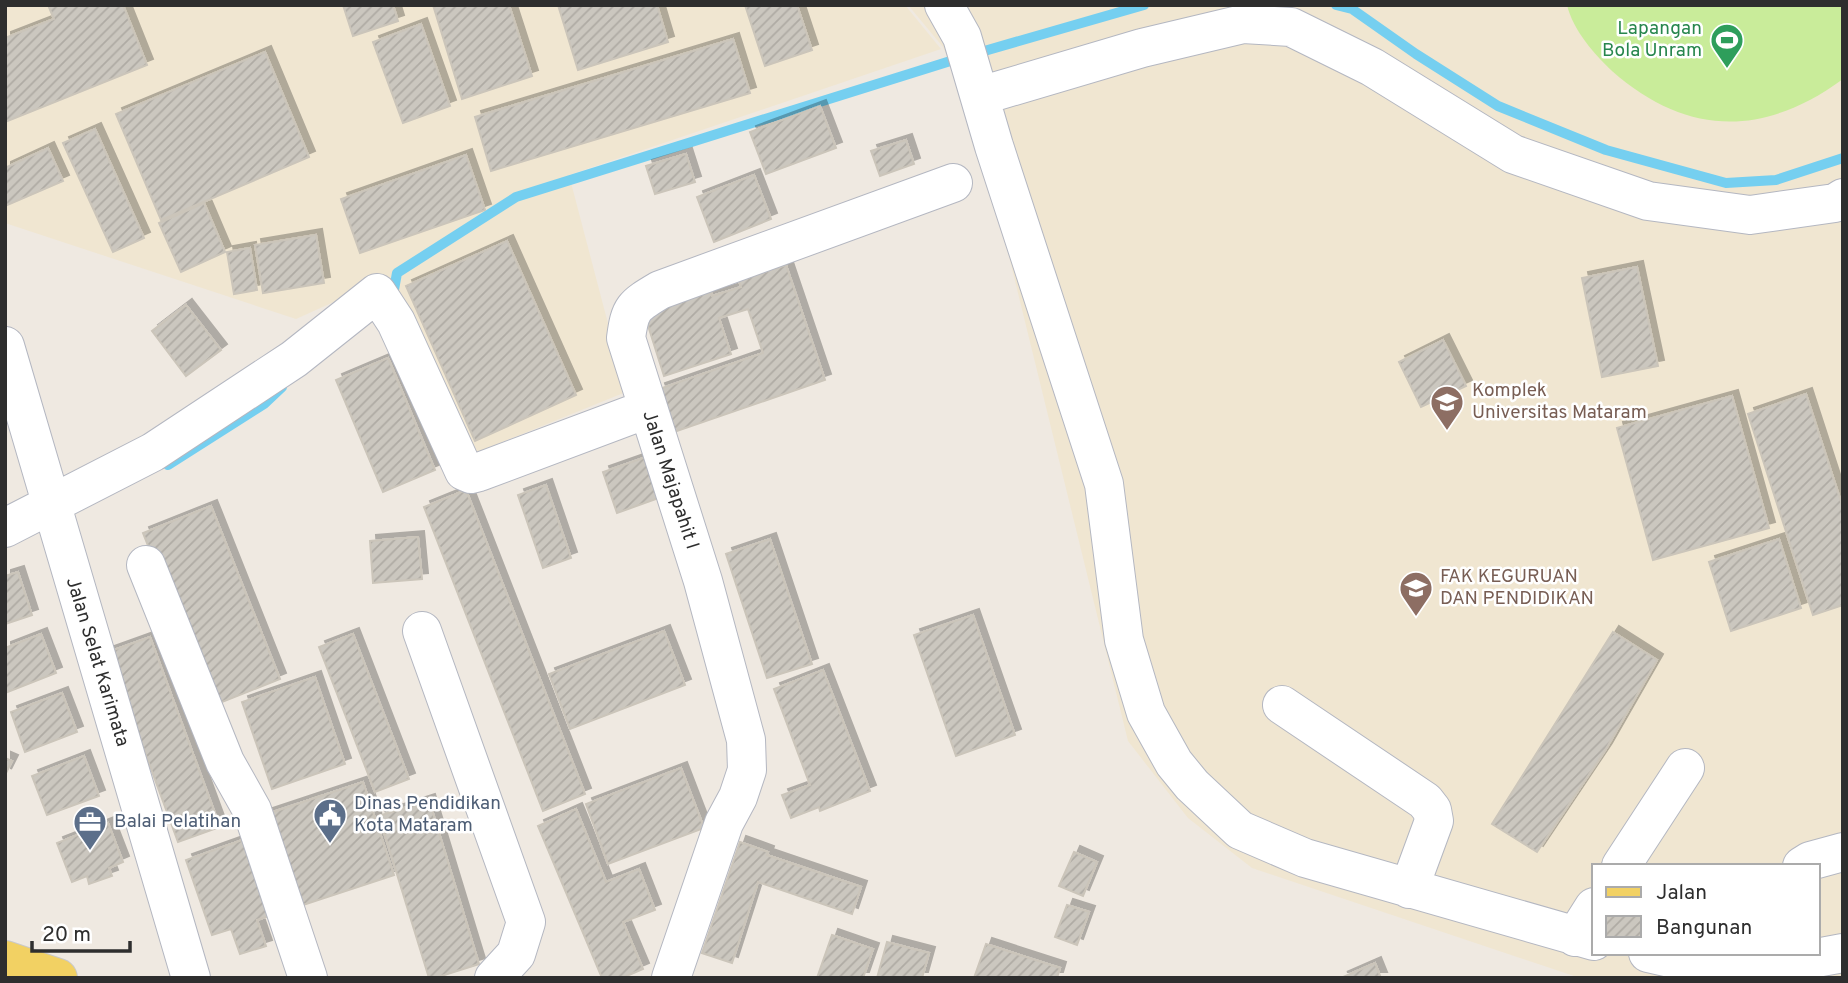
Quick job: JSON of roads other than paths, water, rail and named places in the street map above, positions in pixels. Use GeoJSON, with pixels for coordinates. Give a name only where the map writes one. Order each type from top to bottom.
{"type":"FeatureCollection","features":[{"type":"Feature","properties":{"kind":"main road"},"geometry":{"type":"LineString","coordinates":[[5,960],[58,978]]}},
{"type":"Feature","properties":{"kind":"street"},"geometry":{"type":"LineString","coordinates":[[1588,928],[1409,889],[1305,858],[1240,830],[1192,785],[1159,739],[1146,713],[1124,640],[1104,484],[965,53],[1142,48],[1243,24],[1291,27],[1372,67],[1513,154],[1648,201],[1750,215],[1835,203],[1843,198]]}},
{"type":"Feature","properties":{"kind":"street","name":"Jalan Majapahit I"},"geometry":{"type":"LineString","coordinates":[[671,978],[724,822],[738,797],[747,770],[746,740],[704,581],[626,338],[629,315],[639,303],[660,290],[953,183]]}},
{"type":"Feature","properties":{"kind":"street"},"geometry":{"type":"LineString","coordinates":[[5,528],[153,452],[294,359],[376,293],[390,312],[464,471],[471,474],[647,410]]}},
{"type":"Feature","properties":{"kind":"street","name":"Jalan Selat Karimata"},"geometry":{"type":"LineString","coordinates":[[5,345],[191,978]]}},
{"type":"Feature","properties":{"kind":"street"},"geometry":{"type":"LineString","coordinates":[[146,565],[225,762],[252,810],[308,978]]}},
{"type":"Feature","properties":{"kind":"street"},"geometry":{"type":"LineString","coordinates":[[422,631],[526,922],[516,954],[494,978]]}},
{"type":"Feature","properties":{"kind":"street"},"geometry":{"type":"LineString","coordinates":[[1282,705],[1424,801],[1432,810],[1434,821],[1409,889]]}},
{"type":"Feature","properties":{"kind":"street"},"geometry":{"type":"LineString","coordinates":[[1622,864],[1685,768]]}},
{"type":"Feature","properties":{"kind":"street"},"geometry":{"type":"LineString","coordinates":[[1805,864],[1810,860],[1843,852]]}},
{"type":"Feature","properties":{"kind":"street"},"geometry":{"type":"LineString","coordinates":[[1666,955],[1739,963],[1843,953]]}},
{"type":"Feature","properties":{"kind":"waterway"},"geometry":{"type":"LineString","coordinates":[[974,54],[1144,5]]}},
{"type":"Feature","properties":{"kind":"waterway"},"geometry":{"type":"LineString","coordinates":[[1336,5],[1352,9],[1498,106],[1606,150],[1726,183],[1776,180],[1843,158]]}},
{"type":"Feature","properties":{"kind":"waterway"},"geometry":{"type":"LineString","coordinates":[[393,295],[397,273],[516,197],[960,58]]}},
{"type":"Feature","properties":{"kind":"waterway"},"geometry":{"type":"LineString","coordinates":[[168,465],[264,404],[282,387]]}},
{"type":"Feature","properties":{"kind":"place","name":"Lapangan Bola Unram"},"geometry":{"type":"Point","coordinates":[1727,70]}},
{"type":"Feature","properties":{"kind":"place","name":"Komplek Universitas Mataram"},"geometry":{"type":"Point","coordinates":[1447,432]}},
{"type":"Feature","properties":{"kind":"place","name":"FAK KEGURUAN DAN PENDIDIKAN"},"geometry":{"type":"Point","coordinates":[1416,618]}},
{"type":"Feature","properties":{"kind":"place","name":"Dinas Pendidikan Kota Mataram"},"geometry":{"type":"Point","coordinates":[330,845]}},
{"type":"Feature","properties":{"kind":"place","name":"Balai Pelatihan"},"geometry":{"type":"Point","coordinates":[90,852]}}]}
